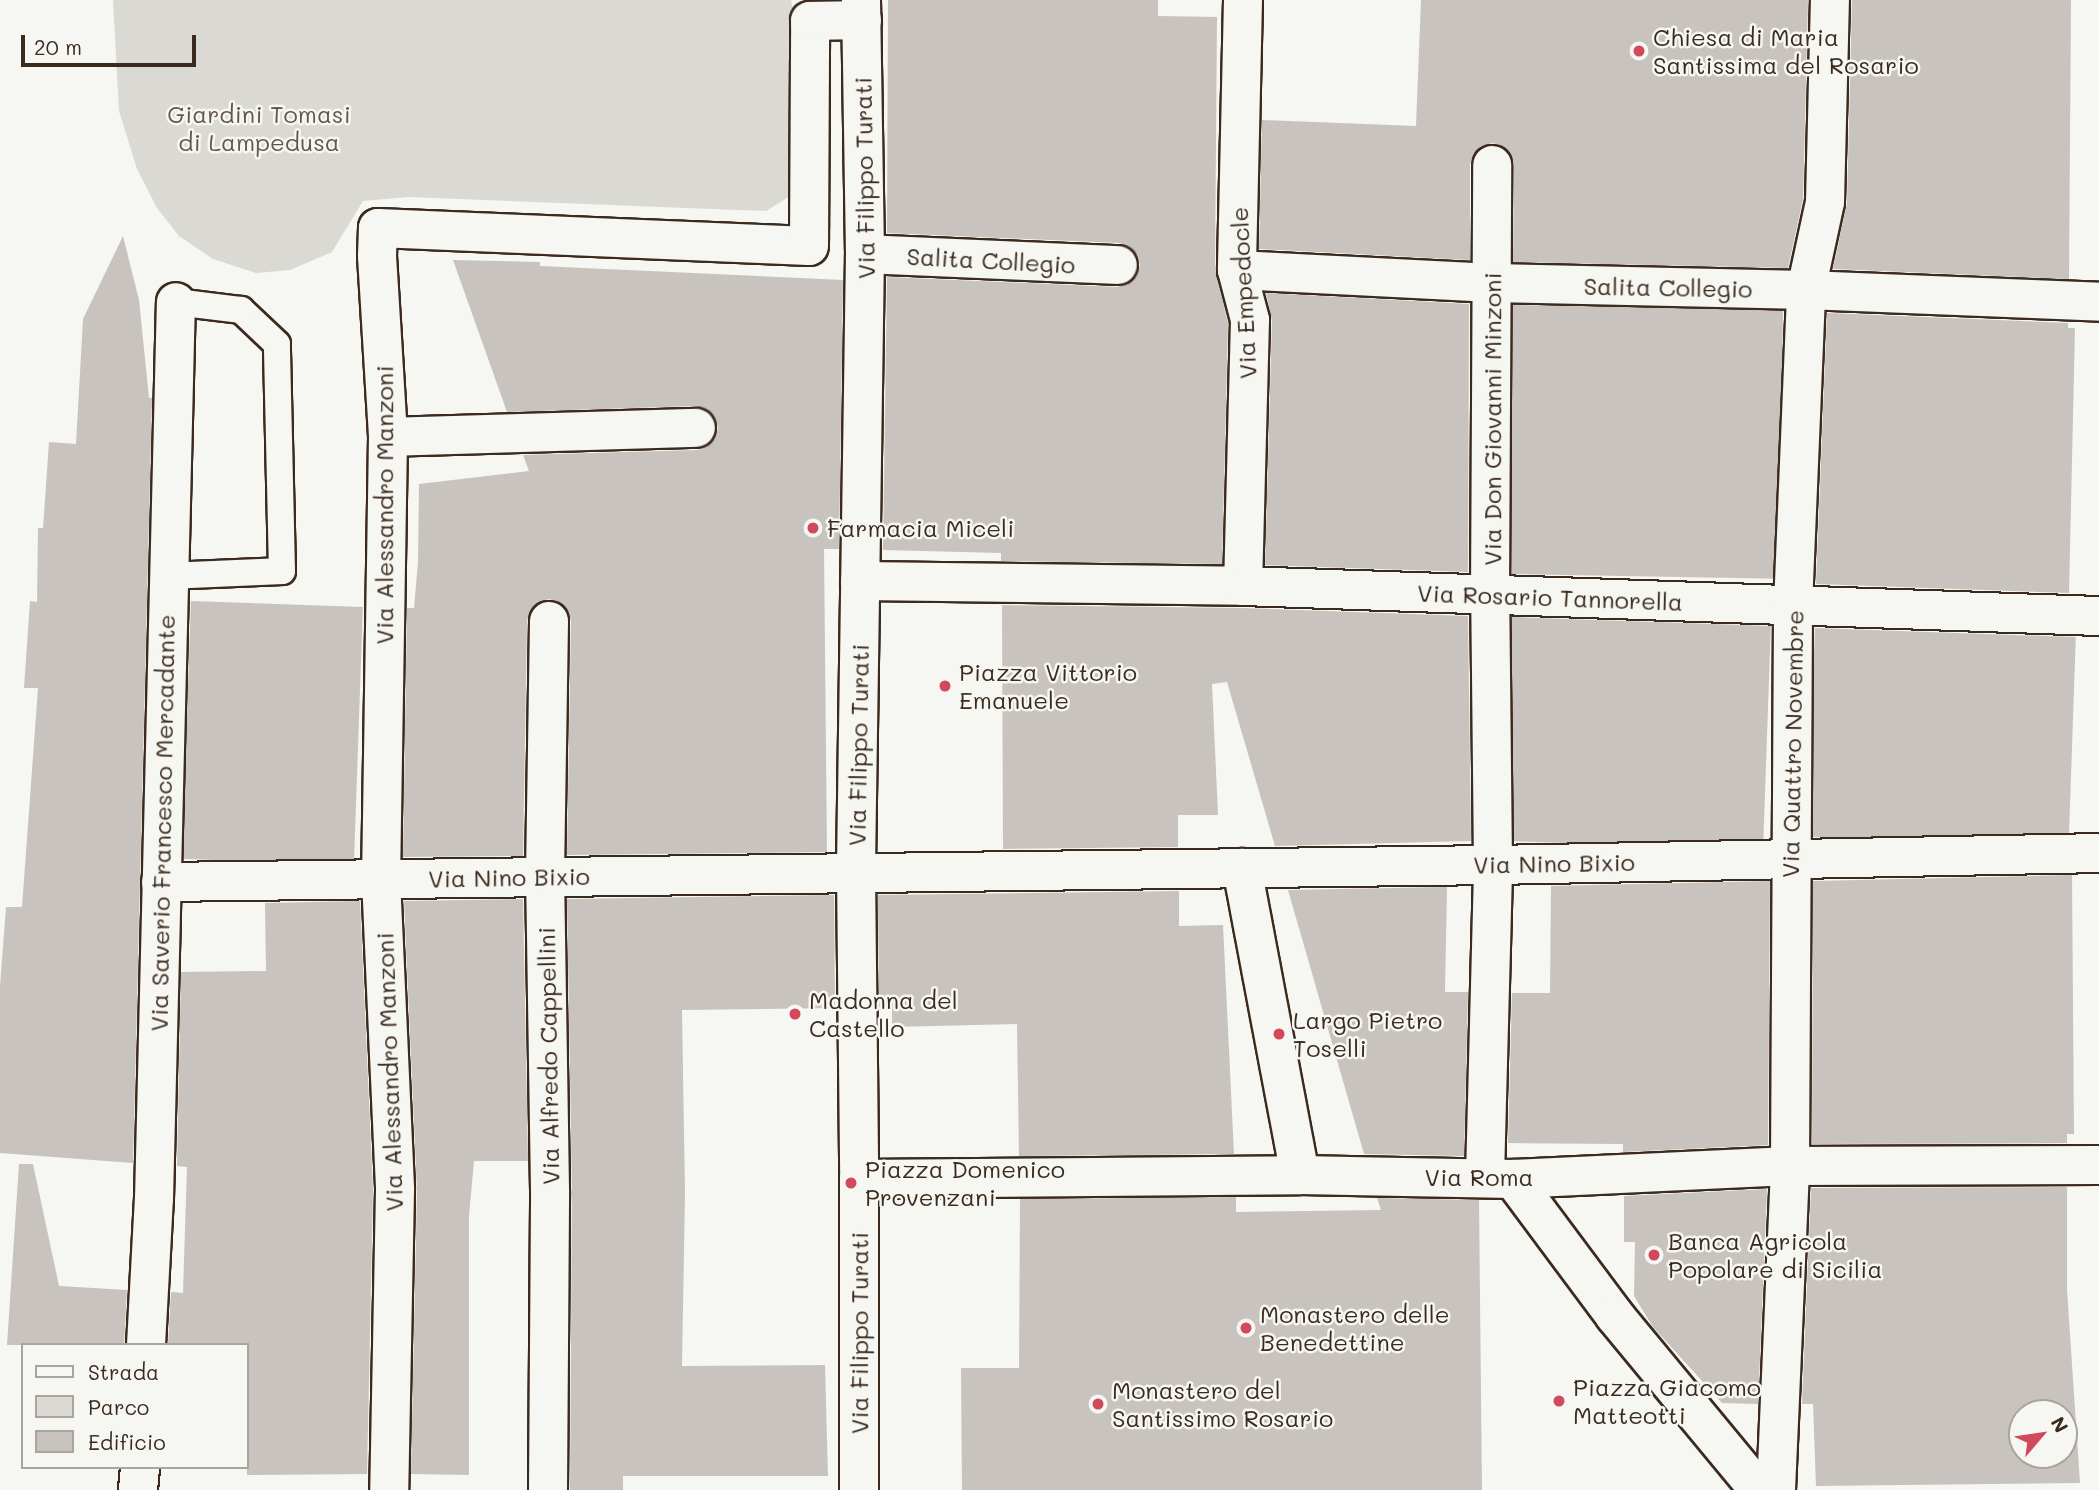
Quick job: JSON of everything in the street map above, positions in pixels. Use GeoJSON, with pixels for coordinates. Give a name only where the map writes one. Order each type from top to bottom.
{"type":"FeatureCollection","features":[{"type":"Feature","properties":{"kind":"street","name":"Via Empedocle"},"geometry":{"type":"LineString","coordinates":[[1243,0],[1237,270],[1250,320],[1243,586]]}},
{"type":"Feature","properties":{"kind":"street","name":"Via Quattro Novembre"},"geometry":{"type":"LineString","coordinates":[[1776,1490],[1790,1166],[1793,606],[1805,290],[1825,202],[1830,0]]}},
{"type":"Feature","properties":{"kind":"street","name":"Via Filippo Turati"},"geometry":{"type":"LineString","coordinates":[[859,1490],[856,871],[865,254],[862,10]]}},
{"type":"Feature","properties":{"kind":"street","name":"Via Alessandro Manzoni"},"geometry":{"type":"LineString","coordinates":[[389,1490],[395,1190],[381,879],[388,437],[377,256],[378,228],[809,246],[810,21],[862,10]]}},
{"type":"Feature","properties":{"kind":"street","name":"Via Don Giovanni Minzoni"},"geometry":{"type":"LineString","coordinates":[[1492,165],[1490,594],[1499,1178]]}},
{"type":"Feature","properties":{"kind":"street","name":"Salita Collegio"},"geometry":{"type":"LineString","coordinates":[[865,254],[1118,265]]}},
{"type":"Feature","properties":{"kind":"street","name":"Salita Collegio"},"geometry":{"type":"LineString","coordinates":[[1237,270],[1493,283],[1805,290],[2099,302]]}},
{"type":"Feature","properties":{"kind":"street","name":"Via Saverio Francesco Mercadante"},"geometry":{"type":"LineString","coordinates":[[146,1343],[154,1199],[176,302]]}},
{"type":"Feature","properties":{"kind":"street"},"geometry":{"type":"LineString","coordinates":[[388,437],[696,428]]}},
{"type":"Feature","properties":{"kind":"street","name":"Via Rosario Tannorella"},"geometry":{"type":"LineString","coordinates":[[860,581],[1243,586],[2099,616]]}},
{"type":"Feature","properties":{"kind":"street","name":"Via Alfredo Cappellini"},"geometry":{"type":"LineString","coordinates":[[548,1490],[550,1190],[545,876],[550,621]]}},
{"type":"Feature","properties":{"kind":"street","name":"Via Nino Bixio"},"geometry":{"type":"LineString","coordinates":[[161,882],[856,871],[1493,865],[2099,853]]}},
{"type":"Feature","properties":{"kind":"street"},"geometry":{"type":"LineString","coordinates":[[1242,868],[1300,1175]]}},
{"type":"Feature","properties":{"kind":"street","name":"Via Roma"},"geometry":{"type":"LineString","coordinates":[[859,1179],[1300,1175],[1499,1178],[1790,1166],[2099,1165]]}},
{"type":"Feature","properties":{"kind":"street"},"geometry":{"type":"LineString","coordinates":[[1499,1178],[1759,1490]]}},
{"type":"Feature","properties":{"kind":"street"},"geometry":{"type":"LineString","coordinates":[[138,1490],[139,1469]]}},
{"type":"Feature","properties":{"kind":"lane"},"geometry":{"type":"LineString","coordinates":[[168,576],[282,571],[276,345],[240,310],[176,302]]}},
{"type":"Feature","properties":{"kind":"green space","name":"Giardini Tomasi di Lampedusa"},"geometry":{"type":"Polygon","coordinates":[[[113,0],[791,0],[798,38],[795,193],[766,211],[408,197],[363,201],[332,252],[290,270],[256,273],[213,259],[179,236],[157,208],[137,169],[119,111],[113,0]]]}},
{"type":"Feature","properties":{"kind":"building"},"geometry":{"type":"Polygon","coordinates":[[[888,0],[1158,0],[1158,16],[1217,17],[1215,270],[1228,323],[1222,564],[1001,561],[1001,553],[883,550],[887,277],[1117,287],[1127,285],[1136,277],[1140,265],[1138,256],[1130,247],[1119,243],[887,233],[888,0]]]}},
{"type":"Feature","properties":{"kind":"building"},"geometry":{"type":"Polygon","coordinates":[[[1421,0],[1808,0],[1803,199],[1788,268],[1513,262],[1514,164],[1511,154],[1504,147],[1493,143],[1481,146],[1473,155],[1470,164],[1470,260],[1259,249],[1262,120],[1416,126],[1421,0]]]}},
{"type":"Feature","properties":{"kind":"building"},"geometry":{"type":"Polygon","coordinates":[[[1852,0],[2071,0],[2069,279],[1833,269],[1847,203],[1852,0]]]}},
{"type":"Feature","properties":{"kind":"building"},"geometry":{"type":"Polygon","coordinates":[[[123,236],[139,300],[149,398],[152,398],[133,1163],[0,1153],[0,986],[6,907],[22,907],[38,688],[24,688],[30,601],[37,602],[38,528],[43,528],[49,442],[76,444],[83,319],[123,236]]]}},
{"type":"Feature","properties":{"kind":"building"},"geometry":{"type":"Polygon","coordinates":[[[453,260],[540,262],[540,266],[843,280],[839,549],[824,549],[827,852],[567,855],[571,621],[568,611],[561,603],[549,599],[539,602],[531,609],[527,621],[523,856],[403,857],[407,608],[414,608],[418,562],[419,484],[529,471],[523,455],[697,450],[707,447],[715,439],[718,428],[714,416],[706,409],[695,406],[507,412],[453,260]]]}},
{"type":"Feature","properties":{"kind":"building"},"geometry":{"type":"Polygon","coordinates":[[[1266,293],[1469,304],[1468,572],[1265,565],[1272,321],[1266,293]]]}},
{"type":"Feature","properties":{"kind":"building"},"geometry":{"type":"Polygon","coordinates":[[[1513,305],[1783,310],[1778,579],[1508,574],[1513,305]]]}},
{"type":"Feature","properties":{"kind":"building"},"geometry":{"type":"Polygon","coordinates":[[[1827,313],[2068,323],[2068,328],[2075,328],[2069,593],[1816,584],[1827,313]]]}},
{"type":"Feature","properties":{"kind":"building"},"geometry":{"type":"Polygon","coordinates":[[[191,601],[363,607],[354,865],[182,859],[191,601]]]}},
{"type":"Feature","properties":{"kind":"building"},"geometry":{"type":"Polygon","coordinates":[[[1002,605],[1242,608],[1468,616],[1471,841],[1275,846],[1227,682],[1212,684],[1218,815],[1178,815],[1178,847],[1003,849],[1002,605]]]}},
{"type":"Feature","properties":{"kind":"building"},"geometry":{"type":"Polygon","coordinates":[[[1512,617],[1771,626],[1763,850],[1504,841],[1512,617]]]}},
{"type":"Feature","properties":{"kind":"building"},"geometry":{"type":"Polygon","coordinates":[[[1815,628],[2076,637],[2069,846],[1808,837],[1815,628]]]}},
{"type":"Feature","properties":{"kind":"building"},"geometry":{"type":"Polygon","coordinates":[[[2072,875],[2074,1134],[2067,1134],[2067,1143],[1812,1144],[1813,881],[2072,875]]]}},
{"type":"Feature","properties":{"kind":"building"},"geometry":{"type":"Polygon","coordinates":[[[1770,881],[1768,1145],[1623,1152],[1623,1144],[1508,1143],[1512,993],[1550,993],[1551,886],[1770,881]]]}},
{"type":"Feature","properties":{"kind":"building"},"geometry":{"type":"Polygon","coordinates":[[[1447,887],[1445,992],[1468,992],[1464,1156],[1364,1154],[1288,890],[1447,887]]]}},
{"type":"Feature","properties":{"kind":"building"},"geometry":{"type":"Polygon","coordinates":[[[1179,891],[1179,926],[1223,925],[1234,1154],[1019,1156],[1017,1024],[892,1027],[892,1007],[879,1007],[878,895],[1179,891]]]}},
{"type":"Feature","properties":{"kind":"building"},"geometry":{"type":"Polygon","coordinates":[[[834,895],[835,1008],[682,1010],[685,1193],[682,1366],[825,1365],[828,1476],[623,1476],[623,1490],[570,1490],[572,1190],[567,899],[834,895]]]}},
{"type":"Feature","properties":{"kind":"building"},"geometry":{"type":"Polygon","coordinates":[[[523,899],[528,1161],[474,1161],[469,1216],[469,1475],[411,1474],[417,1190],[404,901],[523,899]]]}},
{"type":"Feature","properties":{"kind":"building"},"geometry":{"type":"Polygon","coordinates":[[[360,901],[373,1190],[367,1474],[247,1475],[248,1343],[168,1343],[171,1292],[183,1293],[187,1167],[177,1166],[181,972],[266,971],[265,903],[360,901]]]}},
{"type":"Feature","properties":{"kind":"building"},"geometry":{"type":"Polygon","coordinates":[[[19,1164],[33,1164],[59,1286],[127,1290],[124,1343],[7,1345],[19,1164]]]}},
{"type":"Feature","properties":{"kind":"building"},"geometry":{"type":"Polygon","coordinates":[[[2067,1187],[2067,1290],[2074,1399],[2008,1399],[2008,1469],[2078,1469],[2078,1453],[2080,1483],[1816,1486],[1813,1404],[1802,1404],[1811,1188],[2067,1187]]]}},
{"type":"Feature","properties":{"kind":"building"},"geometry":{"type":"Polygon","coordinates":[[[1767,1189],[1758,1404],[1722,1403],[1653,1327],[1634,1296],[1635,1242],[1624,1242],[1624,1196],[1767,1189]]]}},
{"type":"Feature","properties":{"kind":"building"},"geometry":{"type":"Polygon","coordinates":[[[1236,1197],[1236,1212],[1381,1210],[1377,1198],[1479,1200],[1482,1490],[962,1490],[961,1368],[1019,1368],[1020,1199],[1236,1197]]]}},
{"type":"Feature","properties":{"kind":"place","name":"Chiesa di Maria Santissima del Rosario"},"geometry":{"type":"Point","coordinates":[1639,51]}},
{"type":"Feature","properties":{"kind":"place","name":"Farmacia Miceli"},"geometry":{"type":"Point","coordinates":[813,528]}},
{"type":"Feature","properties":{"kind":"place","name":"Piazza Vittorio Emanuele"},"geometry":{"type":"Point","coordinates":[945,686]}},
{"type":"Feature","properties":{"kind":"place","name":"Madonna del Castello"},"geometry":{"type":"Point","coordinates":[795,1014]}},
{"type":"Feature","properties":{"kind":"place","name":"Largo Pietro Toselli"},"geometry":{"type":"Point","coordinates":[1279,1034]}},
{"type":"Feature","properties":{"kind":"place","name":"Piazza Domenico Provenzani"},"geometry":{"type":"Point","coordinates":[851,1183]}},
{"type":"Feature","properties":{"kind":"place","name":"Banca Agricola Popolare di Sicilia"},"geometry":{"type":"Point","coordinates":[1654,1255]}},
{"type":"Feature","properties":{"kind":"place","name":"Monastero delle Benedettine"},"geometry":{"type":"Point","coordinates":[1246,1328]}},
{"type":"Feature","properties":{"kind":"place","name":"Piazza Giacomo Matteotti"},"geometry":{"type":"Point","coordinates":[1559,1401]}},
{"type":"Feature","properties":{"kind":"place","name":"Monastero del Santissimo Rosario"},"geometry":{"type":"Point","coordinates":[1098,1404]}}]}
